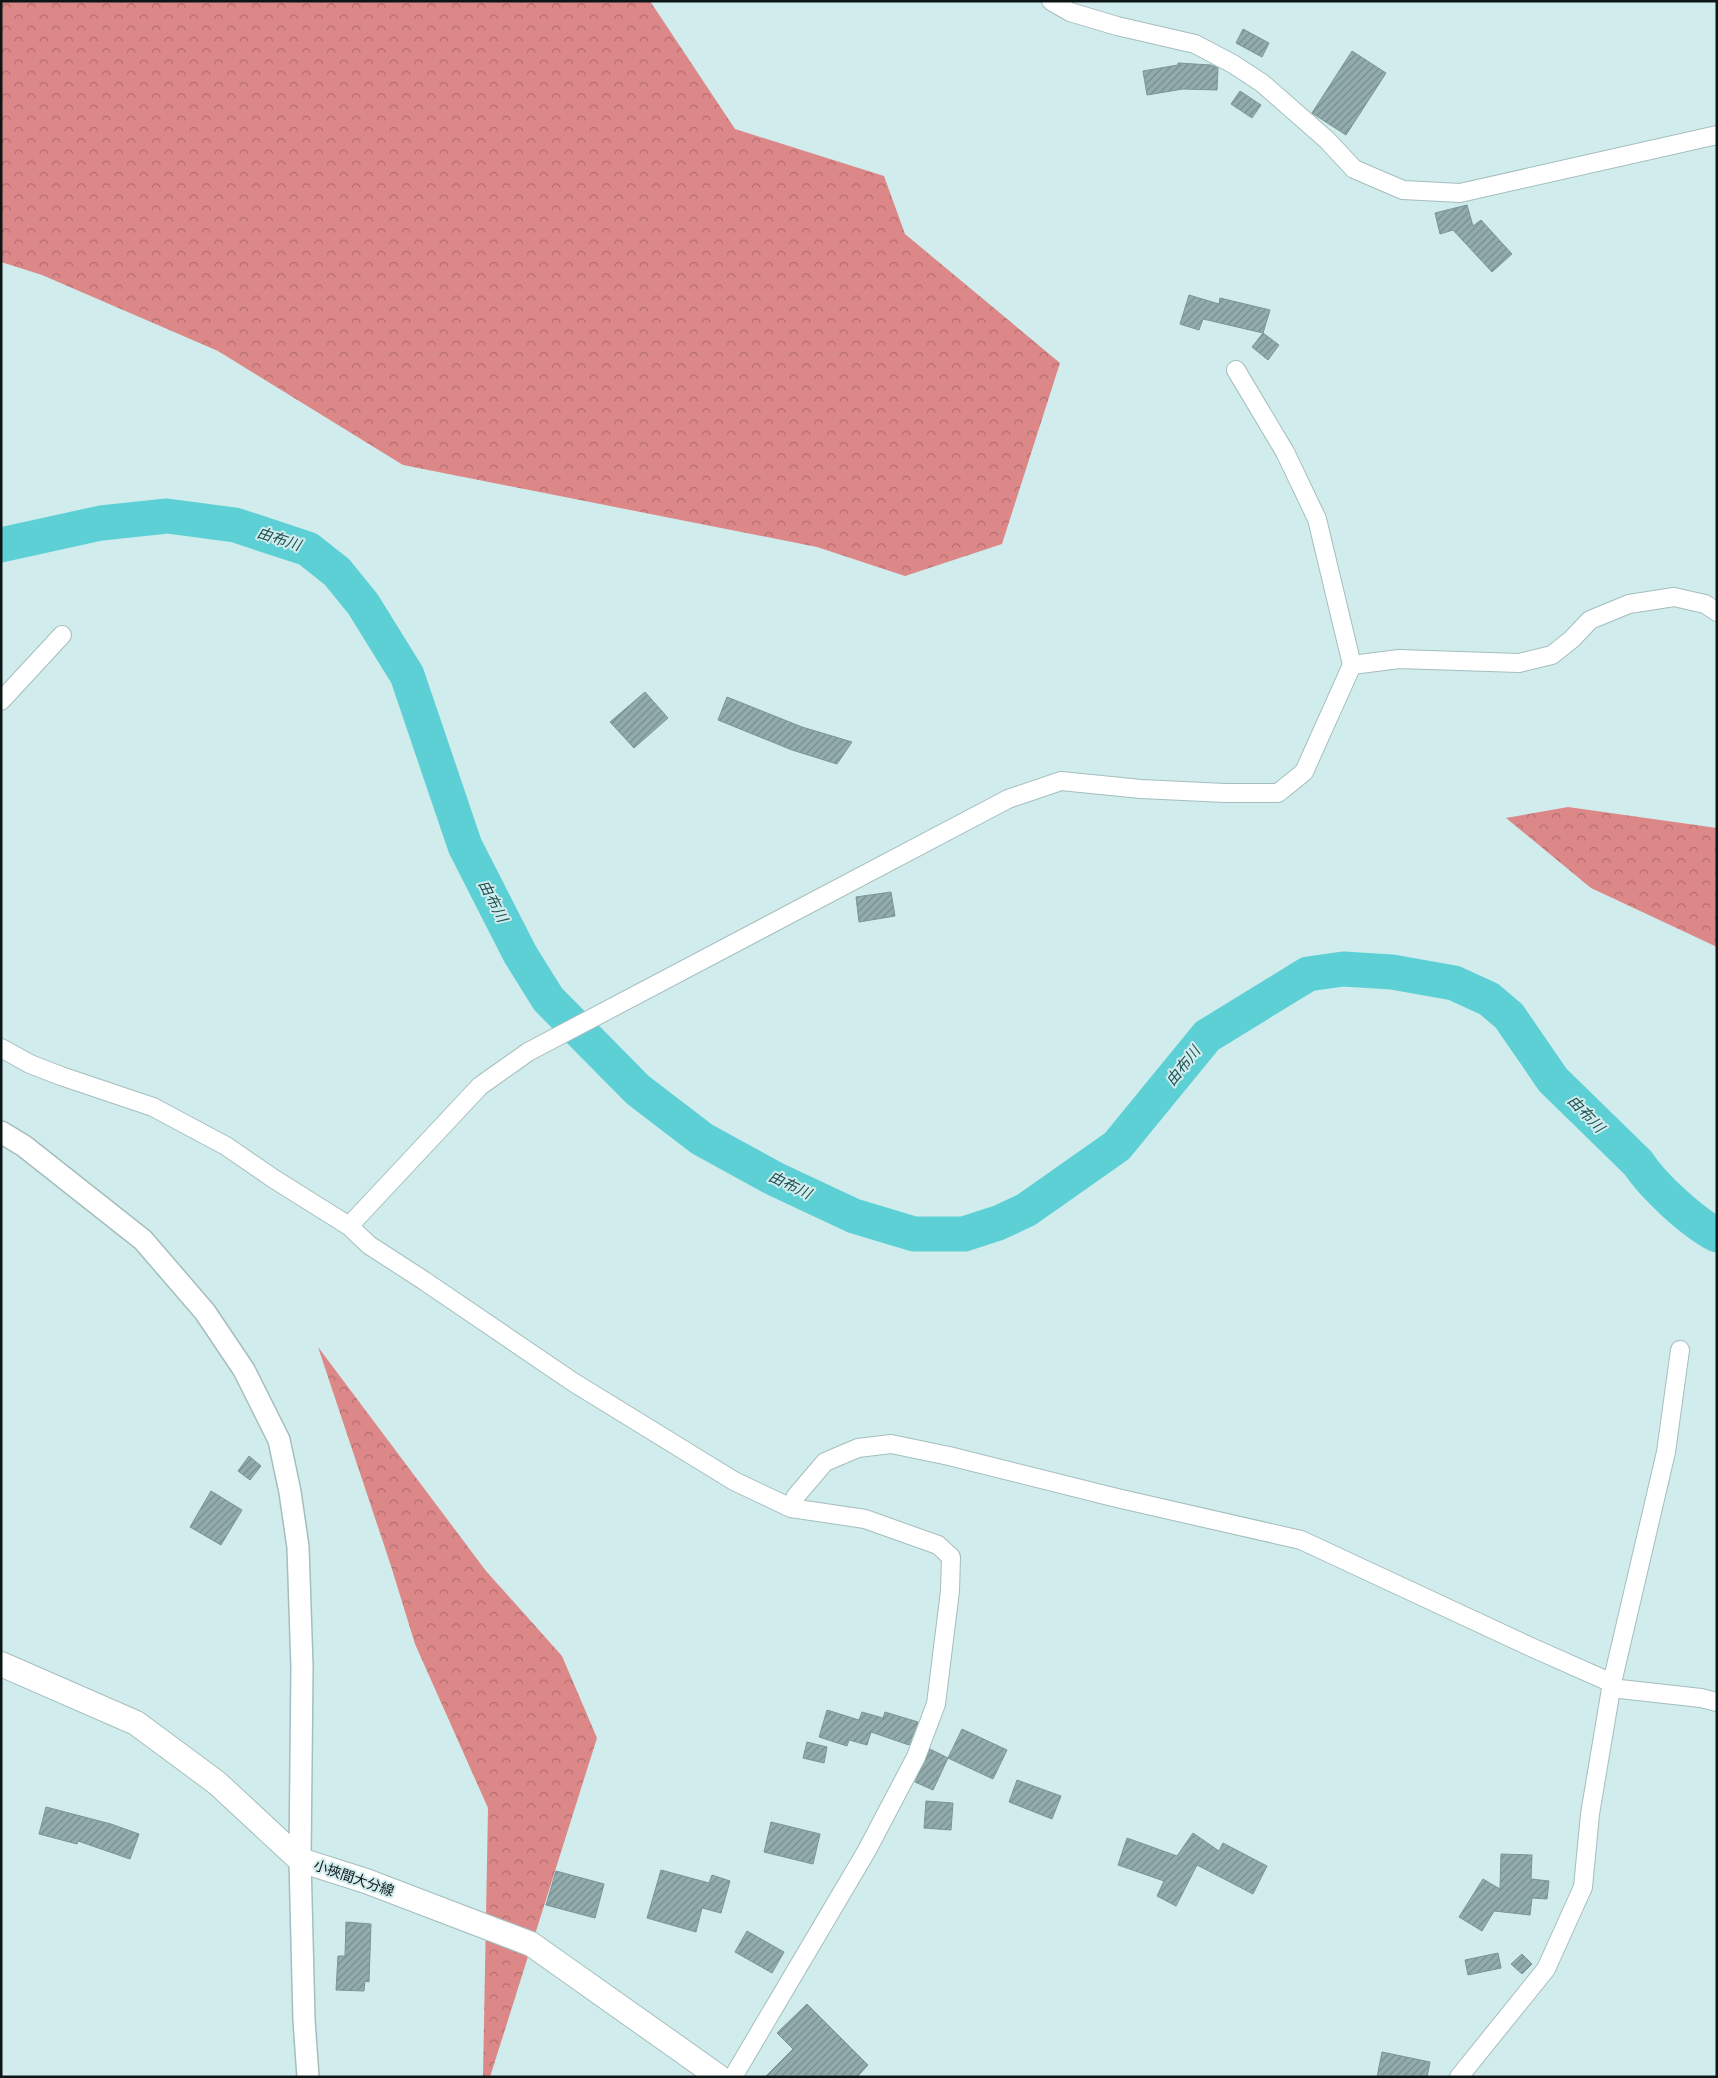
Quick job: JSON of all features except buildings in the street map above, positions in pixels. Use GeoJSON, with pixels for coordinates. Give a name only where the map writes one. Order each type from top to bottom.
{"type":"FeatureCollection","features":[{"type":"Feature","properties":{"kind":"main road","name":"小挾間大分線"},"geometry":{"type":"LineString","coordinates":[[1,1664],[136,1723],[217,1783],[300,1860],[366,1881],[531,1944],[719,2077]]}},
{"type":"Feature","properties":{"kind":"street"},"geometry":{"type":"LineString","coordinates":[[1051,1],[1070,12],[1118,26],[1195,44],[1233,64],[1276,96],[1327,140],[1354,169],[1404,190],[1460,193],[1717,135]]}},
{"type":"Feature","properties":{"kind":"street"},"geometry":{"type":"LineString","coordinates":[[349,1226],[480,1086],[528,1052],[1008,799],[1061,781],[1141,789],[1226,793],[1278,793],[1304,772],[1352,665],[1317,519],[1285,452],[1236,370]]}},
{"type":"Feature","properties":{"kind":"street"},"geometry":{"type":"LineString","coordinates":[[1352,665],[1399,659],[1519,663],[1552,655],[1572,639],[1590,620],[1629,604],[1674,597],[1704,604],[1717,612]]}},
{"type":"Feature","properties":{"kind":"street"},"geometry":{"type":"LineString","coordinates":[[1,701],[62,635]]}},
{"type":"Feature","properties":{"kind":"street"},"geometry":{"type":"LineString","coordinates":[[1,1048],[30,1064],[161,1112],[226,1146],[349,1226],[368,1245],[424,1280],[573,1382],[734,1481],[791,1508],[864,1519],[938,1545],[951,1557],[950,1590],[936,1704],[916,1757],[866,1852],[733,2077]]}},
{"type":"Feature","properties":{"kind":"street"},"geometry":{"type":"LineString","coordinates":[[1,1132],[24,1146],[143,1240],[205,1312],[240,1363],[279,1440],[290,1492],[298,1547],[302,1667],[300,1860],[304,2020],[308,2077]]}},
{"type":"Feature","properties":{"kind":"street"},"geometry":{"type":"LineString","coordinates":[[1459,2077],[1546,1968],[1583,1886],[1590,1814],[1611,1686],[1666,1452],[1680,1350]]}},
{"type":"Feature","properties":{"kind":"street"},"geometry":{"type":"LineString","coordinates":[[791,1508],[796,1496],[825,1462],[858,1448],[891,1444],[949,1456],[1118,1498],[1301,1540],[1611,1686],[1701,1698],[1717,1702]]}},
{"type":"Feature","properties":{"kind":"green space"},"geometry":{"type":"Polygon","coordinates":[[[1,1],[650,1],[735,129],[884,176],[905,234],[1060,363],[1002,544],[905,576],[817,547],[403,465],[218,351],[42,275],[1,262],[1,1]]]}},
{"type":"Feature","properties":{"kind":"green space"},"geometry":{"type":"Polygon","coordinates":[[[1568,807],[1717,828],[1717,947],[1591,888],[1506,818],[1568,807]]]}},
{"type":"Feature","properties":{"kind":"green space"},"geometry":{"type":"Polygon","coordinates":[[[318,1347],[486,1571],[562,1656],[597,1738],[490,2077],[483,2077],[488,1808],[415,1644],[318,1347]]]}},
{"type":"Feature","properties":{"kind":"waterway","name":"由布川"},"geometry":{"type":"LineString","coordinates":[[1,545],[101,523],[167,516],[235,525],[308,549],[337,572],[363,604],[407,675],[465,846],[520,954],[548,999],[638,1090],[702,1139],[775,1179],[854,1216],[914,1234],[964,1234],[998,1223],[1026,1210],[1117,1146],[1207,1036],[1308,974],[1343,969],[1392,972],[1454,983],[1489,999],[1509,1016],[1553,1080],[1638,1163],[1653,1182],[1674,1203],[1696,1222],[1717,1235]]}}]}
